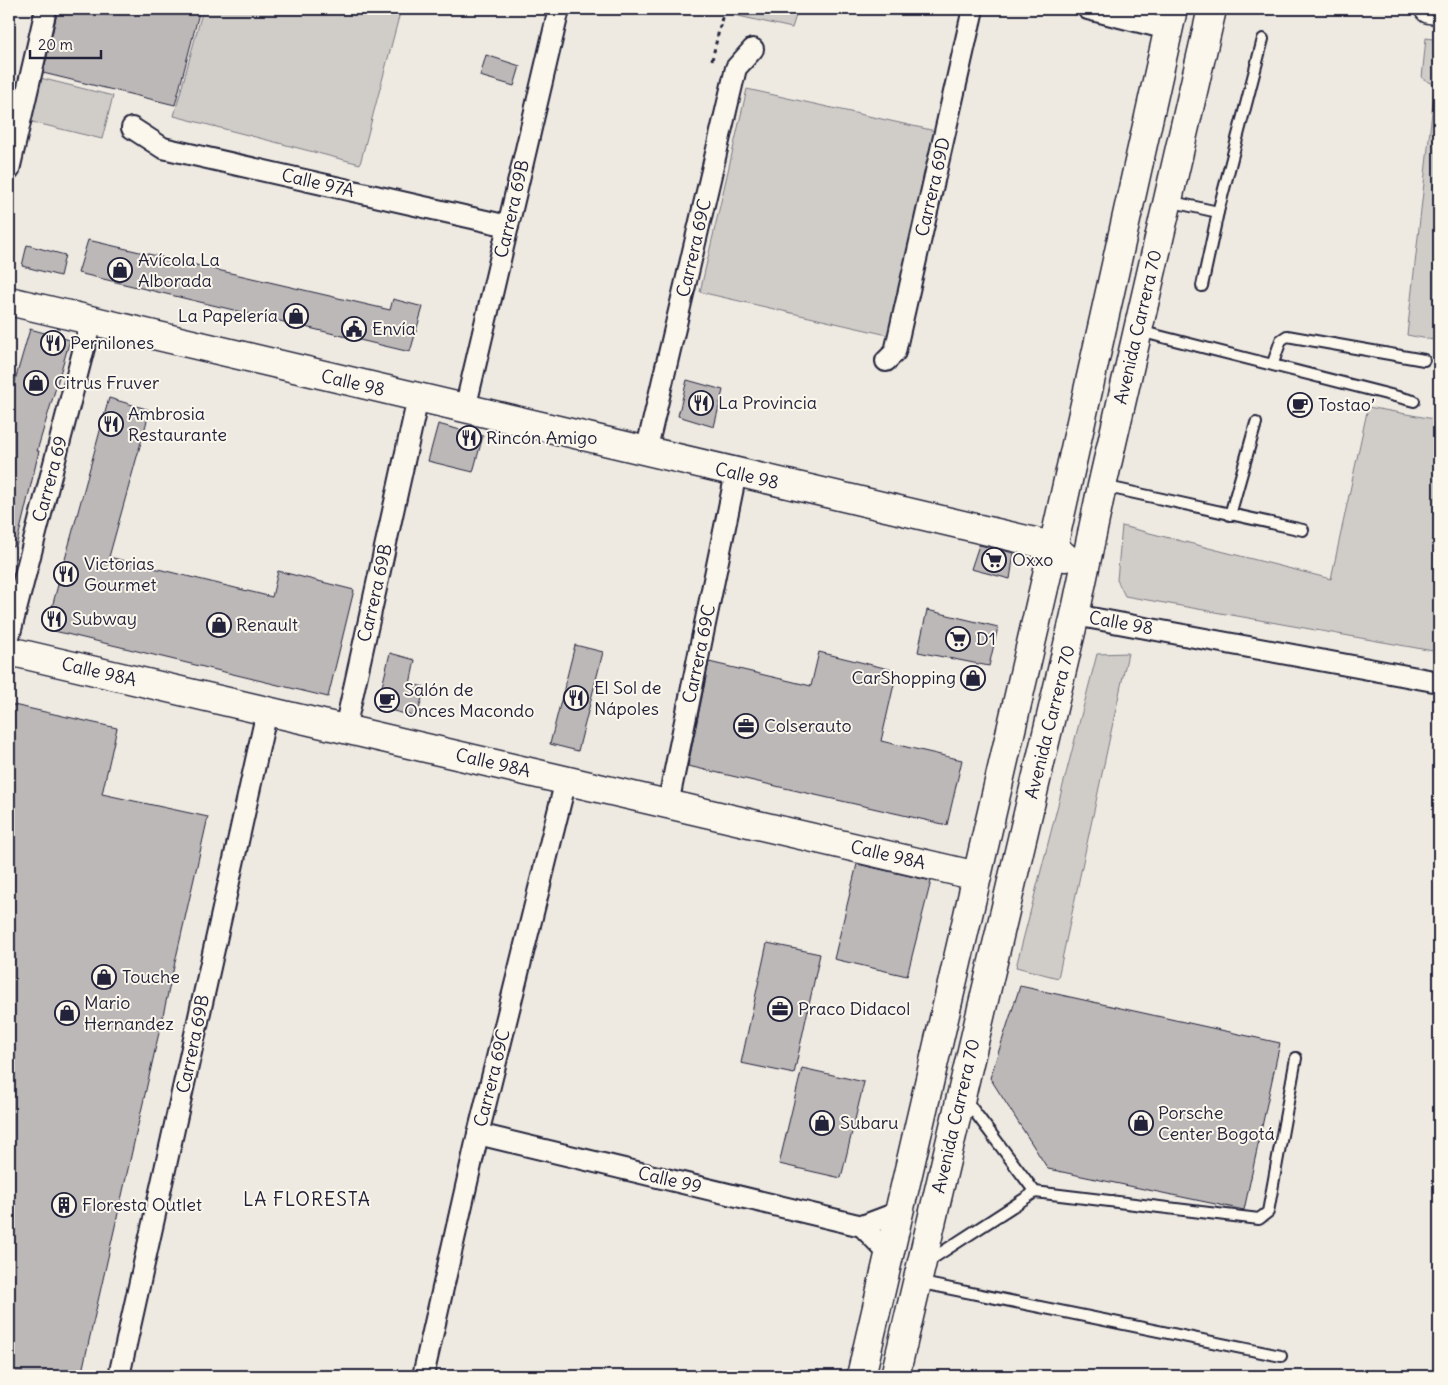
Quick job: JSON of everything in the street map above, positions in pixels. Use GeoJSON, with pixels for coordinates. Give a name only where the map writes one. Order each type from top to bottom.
{"type":"FeatureCollection","features":[{"type":"Feature","properties":{"kind":"street"},"geometry":{"type":"LineString","coordinates":[[9,170],[46,9]]}},
{"type":"Feature","properties":{"kind":"street","name":"Carrera 69B"},"geometry":{"type":"LineString","coordinates":[[465,409],[559,9]]}},
{"type":"Feature","properties":{"kind":"street","name":"Carrera 69D"},"geometry":{"type":"LineString","coordinates":[[886,361],[895,352],[973,9]]}},
{"type":"Feature","properties":{"kind":"street"},"geometry":{"type":"LineString","coordinates":[[1088,9],[1171,19]]}},
{"type":"Feature","properties":{"kind":"street"},"geometry":{"type":"LineString","coordinates":[[1430,9],[1439,10]]}},
{"type":"Feature","properties":{"kind":"street","name":"Avenida Carrera 70"},"geometry":{"type":"LineString","coordinates":[[896,1376],[1076,615],[1102,486],[1167,200],[1215,11]]}},
{"type":"Feature","properties":{"kind":"street","name":"Avenida Carrera 70"},"geometry":{"type":"LineString","coordinates":[[862,1376],[1171,19]]}},
{"type":"Feature","properties":{"kind":"street","name":"Carrera 69C"},"geometry":{"type":"LineString","coordinates":[[646,452],[736,68],[753,49]]}},
{"type":"Feature","properties":{"kind":"street","name":"Calle 97A"},"geometry":{"type":"LineString","coordinates":[[132,128],[163,148],[508,226]]}},
{"type":"Feature","properties":{"kind":"street","name":"Calle 98"},"geometry":{"type":"LineString","coordinates":[[9,301],[736,474],[1052,546],[1064,555],[1068,564],[1076,615],[1439,682]]}},
{"type":"Feature","properties":{"kind":"street","name":"Carrera 69"},"geometry":{"type":"LineString","coordinates":[[9,637],[91,321]]}},
{"type":"Feature","properties":{"kind":"street","name":"Carrera 69B"},"geometry":{"type":"LineString","coordinates":[[345,729],[418,398]]}},
{"type":"Feature","properties":{"kind":"street","name":"Carrera 69C"},"geometry":{"type":"LineString","coordinates":[[668,804],[736,474]]}},
{"type":"Feature","properties":{"kind":"street","name":"Calle 98A"},"geometry":{"type":"LineString","coordinates":[[9,651],[977,876]]}},
{"type":"Feature","properties":{"kind":"street","name":"Carrera 69B"},"geometry":{"type":"LineString","coordinates":[[119,1376],[266,711]]}},
{"type":"Feature","properties":{"kind":"street","name":"Carrera 69C"},"geometry":{"type":"LineString","coordinates":[[423,1376],[478,1134],[566,780]]}},
{"type":"Feature","properties":{"kind":"street","name":"Calle 99"},"geometry":{"type":"LineString","coordinates":[[478,1134],[862,1226]]}},
{"type":"Feature","properties":{"kind":"street"},"geometry":{"type":"LineString","coordinates":[[889,1254],[862,1226],[899,1212],[903,1219],[894,1264],[896,1269],[902,1274],[919,1274]]}},
{"type":"Feature","properties":{"kind":"lane"},"geometry":{"type":"LineString","coordinates":[[1202,286],[1218,212],[1262,39]]}},
{"type":"Feature","properties":{"kind":"lane"},"geometry":{"type":"LineString","coordinates":[[1167,200],[1218,212]]}},
{"type":"Feature","properties":{"kind":"lane"},"geometry":{"type":"LineString","coordinates":[[1138,330],[1414,401]]}},
{"type":"Feature","properties":{"kind":"lane"},"geometry":{"type":"LineString","coordinates":[[1273,364],[1281,340],[1286,336],[1424,360]]}},
{"type":"Feature","properties":{"kind":"lane"},"geometry":{"type":"LineString","coordinates":[[1230,515],[1256,423]]}},
{"type":"Feature","properties":{"kind":"lane"},"geometry":{"type":"LineString","coordinates":[[1102,486],[1303,530]]}},
{"type":"Feature","properties":{"kind":"lane"},"geometry":{"type":"LineString","coordinates":[[919,1274],[1035,1192],[1259,1219],[1264,1217],[1268,1212],[1296,1058]]}},
{"type":"Feature","properties":{"kind":"lane"},"geometry":{"type":"LineString","coordinates":[[961,1095],[1035,1192]]}},
{"type":"Feature","properties":{"kind":"lane"},"geometry":{"type":"LineString","coordinates":[[919,1274],[1281,1356]]}},
{"type":"Feature","properties":{"kind":"path"},"geometry":{"type":"LineString","coordinates":[[712,60],[724,9]]}},
{"type":"Feature","properties":{"kind":"shaded area"},"geometry":{"type":"Polygon","coordinates":[[[203,9],[401,9],[360,164],[174,116],[203,9]]]}},
{"type":"Feature","properties":{"kind":"shaded area"},"geometry":{"type":"Polygon","coordinates":[[[736,9],[798,9],[792,28],[734,15],[736,9]]]}},
{"type":"Feature","properties":{"kind":"shaded area"},"geometry":{"type":"Polygon","coordinates":[[[1426,38],[1439,40],[1439,341],[1407,335],[1435,85],[1422,78],[1426,38]]]}},
{"type":"Feature","properties":{"kind":"shaded area"},"geometry":{"type":"Polygon","coordinates":[[[40,78],[113,96],[102,139],[28,121],[40,78]]]}},
{"type":"Feature","properties":{"kind":"shaded area"},"geometry":{"type":"Polygon","coordinates":[[[747,89],[940,132],[892,336],[700,292],[747,89]]]}},
{"type":"Feature","properties":{"kind":"shaded area"},"geometry":{"type":"Polygon","coordinates":[[[1368,407],[1439,420],[1439,652],[1125,596],[1117,580],[1122,526],[1331,579],[1368,407]]]}},
{"type":"Feature","properties":{"kind":"shaded area"},"geometry":{"type":"Polygon","coordinates":[[[1128,653],[1058,978],[1016,967],[1097,654],[1128,653]]]}},
{"type":"Feature","properties":{"kind":"building"},"geometry":{"type":"Polygon","coordinates":[[[58,9],[200,9],[175,105],[43,73],[58,9]]]}},
{"type":"Feature","properties":{"kind":"building"},"geometry":{"type":"Polygon","coordinates":[[[486,55],[520,66],[514,86],[480,76],[486,55]]]}},
{"type":"Feature","properties":{"kind":"building"},"geometry":{"type":"Polygon","coordinates":[[[88,240],[390,310],[393,299],[423,307],[410,352],[78,273],[88,240]]]}},
{"type":"Feature","properties":{"kind":"building"},"geometry":{"type":"Polygon","coordinates":[[[27,245],[65,255],[60,276],[22,266],[27,245]]]}},
{"type":"Feature","properties":{"kind":"building"},"geometry":{"type":"Polygon","coordinates":[[[30,329],[70,340],[37,451],[39,451],[16,547],[9,546],[9,401],[30,329]]]}},
{"type":"Feature","properties":{"kind":"building","name":"La Provincia"},"geometry":{"type":"Polygon","coordinates":[[[687,380],[723,390],[714,427],[678,416],[687,380]]]}},
{"type":"Feature","properties":{"kind":"building","name":"Renault"},"geometry":{"type":"Polygon","coordinates":[[[109,398],[150,410],[109,557],[272,597],[278,571],[354,590],[328,697],[46,629],[109,398]]]}},
{"type":"Feature","properties":{"kind":"building"},"geometry":{"type":"Polygon","coordinates":[[[438,424],[483,436],[473,472],[428,461],[438,424]]]}},
{"type":"Feature","properties":{"kind":"building","name":"Oxxo"},"geometry":{"type":"Polygon","coordinates":[[[979,545],[1014,553],[1010,579],[971,569],[979,545]]]}},
{"type":"Feature","properties":{"kind":"building","name":"D1"},"geometry":{"type":"Polygon","coordinates":[[[927,610],[998,627],[989,666],[918,652],[927,610]]]}},
{"type":"Feature","properties":{"kind":"building","name":"El Sol de Nápoles"},"geometry":{"type":"Polygon","coordinates":[[[575,645],[603,652],[578,751],[550,744],[575,645]]]}},
{"type":"Feature","properties":{"kind":"building"},"geometry":{"type":"Polygon","coordinates":[[[819,652],[897,671],[881,741],[962,760],[947,825],[688,766],[709,662],[811,686],[819,652]]]}},
{"type":"Feature","properties":{"kind":"building"},"geometry":{"type":"Polygon","coordinates":[[[390,653],[415,660],[410,684],[425,687],[417,717],[382,708],[379,699],[390,653]]]}},
{"type":"Feature","properties":{"kind":"building","name":"Floresta Outlet"},"geometry":{"type":"Polygon","coordinates":[[[9,704],[117,728],[102,794],[208,817],[81,1376],[9,1376],[9,704]]]}},
{"type":"Feature","properties":{"kind":"building"},"geometry":{"type":"Polygon","coordinates":[[[857,864],[931,881],[907,976],[834,959],[857,864]]]}},
{"type":"Feature","properties":{"kind":"building","name":"Praco Didacol"},"geometry":{"type":"Polygon","coordinates":[[[767,943],[820,954],[794,1074],[741,1063],[767,943]]]}},
{"type":"Feature","properties":{"kind":"building","name":"Porsche Center Bogotá"},"geometry":{"type":"Polygon","coordinates":[[[1020,986],[1280,1043],[1244,1210],[1048,1169],[990,1078],[1020,986]]]}},
{"type":"Feature","properties":{"kind":"building","name":"Subaru"},"geometry":{"type":"Polygon","coordinates":[[[802,1068],[864,1082],[841,1178],[779,1164],[802,1068]]]}},
{"type":"Feature","properties":{"kind":"place","name":"Avícola La Alborada"},"geometry":{"type":"Point","coordinates":[120,270]}},
{"type":"Feature","properties":{"kind":"place","name":"La Papelería"},"geometry":{"type":"Point","coordinates":[296,316]}},
{"type":"Feature","properties":{"kind":"place","name":"Envía"},"geometry":{"type":"Point","coordinates":[354,329]}},
{"type":"Feature","properties":{"kind":"place","name":"Pernilones"},"geometry":{"type":"Point","coordinates":[53,343]}},
{"type":"Feature","properties":{"kind":"place","name":"Citrus Fruver"},"geometry":{"type":"Point","coordinates":[36,383]}},
{"type":"Feature","properties":{"kind":"place","name":"La Provincia"},"geometry":{"type":"Point","coordinates":[701,403]}},
{"type":"Feature","properties":{"kind":"place","name":"Tostao’"},"geometry":{"type":"Point","coordinates":[1300,405]}},
{"type":"Feature","properties":{"kind":"place","name":"Ambrosia Restaurante"},"geometry":{"type":"Point","coordinates":[111,424]}},
{"type":"Feature","properties":{"kind":"place","name":"Rincón Amigo"},"geometry":{"type":"Point","coordinates":[469,438]}},
{"type":"Feature","properties":{"kind":"place","name":"Oxxo"},"geometry":{"type":"Point","coordinates":[994,560]}},
{"type":"Feature","properties":{"kind":"place","name":"Victorias Gourmet"},"geometry":{"type":"Point","coordinates":[66,574]}},
{"type":"Feature","properties":{"kind":"place","name":"Subway"},"geometry":{"type":"Point","coordinates":[54,619]}},
{"type":"Feature","properties":{"kind":"place","name":"Renault"},"geometry":{"type":"Point","coordinates":[219,625]}},
{"type":"Feature","properties":{"kind":"place","name":"D1"},"geometry":{"type":"Point","coordinates":[958,639]}},
{"type":"Feature","properties":{"kind":"place","name":"CarShopping"},"geometry":{"type":"Point","coordinates":[973,678]}},
{"type":"Feature","properties":{"kind":"place","name":"El Sol de Nápoles"},"geometry":{"type":"Point","coordinates":[576,698]}},
{"type":"Feature","properties":{"kind":"place","name":"Salón de Onces Macondo"},"geometry":{"type":"Point","coordinates":[387,700]}},
{"type":"Feature","properties":{"kind":"place","name":"Colserauto"},"geometry":{"type":"Point","coordinates":[746,726]}},
{"type":"Feature","properties":{"kind":"place","name":"Touche"},"geometry":{"type":"Point","coordinates":[104,977]}},
{"type":"Feature","properties":{"kind":"place","name":"Praco Didacol"},"geometry":{"type":"Point","coordinates":[780,1009]}},
{"type":"Feature","properties":{"kind":"place","name":"Mario Hernandez"},"geometry":{"type":"Point","coordinates":[67,1013]}},
{"type":"Feature","properties":{"kind":"place","name":"Subaru"},"geometry":{"type":"Point","coordinates":[822,1123]}},
{"type":"Feature","properties":{"kind":"place","name":"Porsche Center Bogotá"},"geometry":{"type":"Point","coordinates":[1141,1123]}},
{"type":"Feature","properties":{"kind":"place","name":"Floresta Outlet"},"geometry":{"type":"Point","coordinates":[64,1205]}},
{"type":"Feature","properties":{"kind":"district","name":"LA FLORESTA"},"geometry":{"type":"Point","coordinates":[307,1199]}}]}
